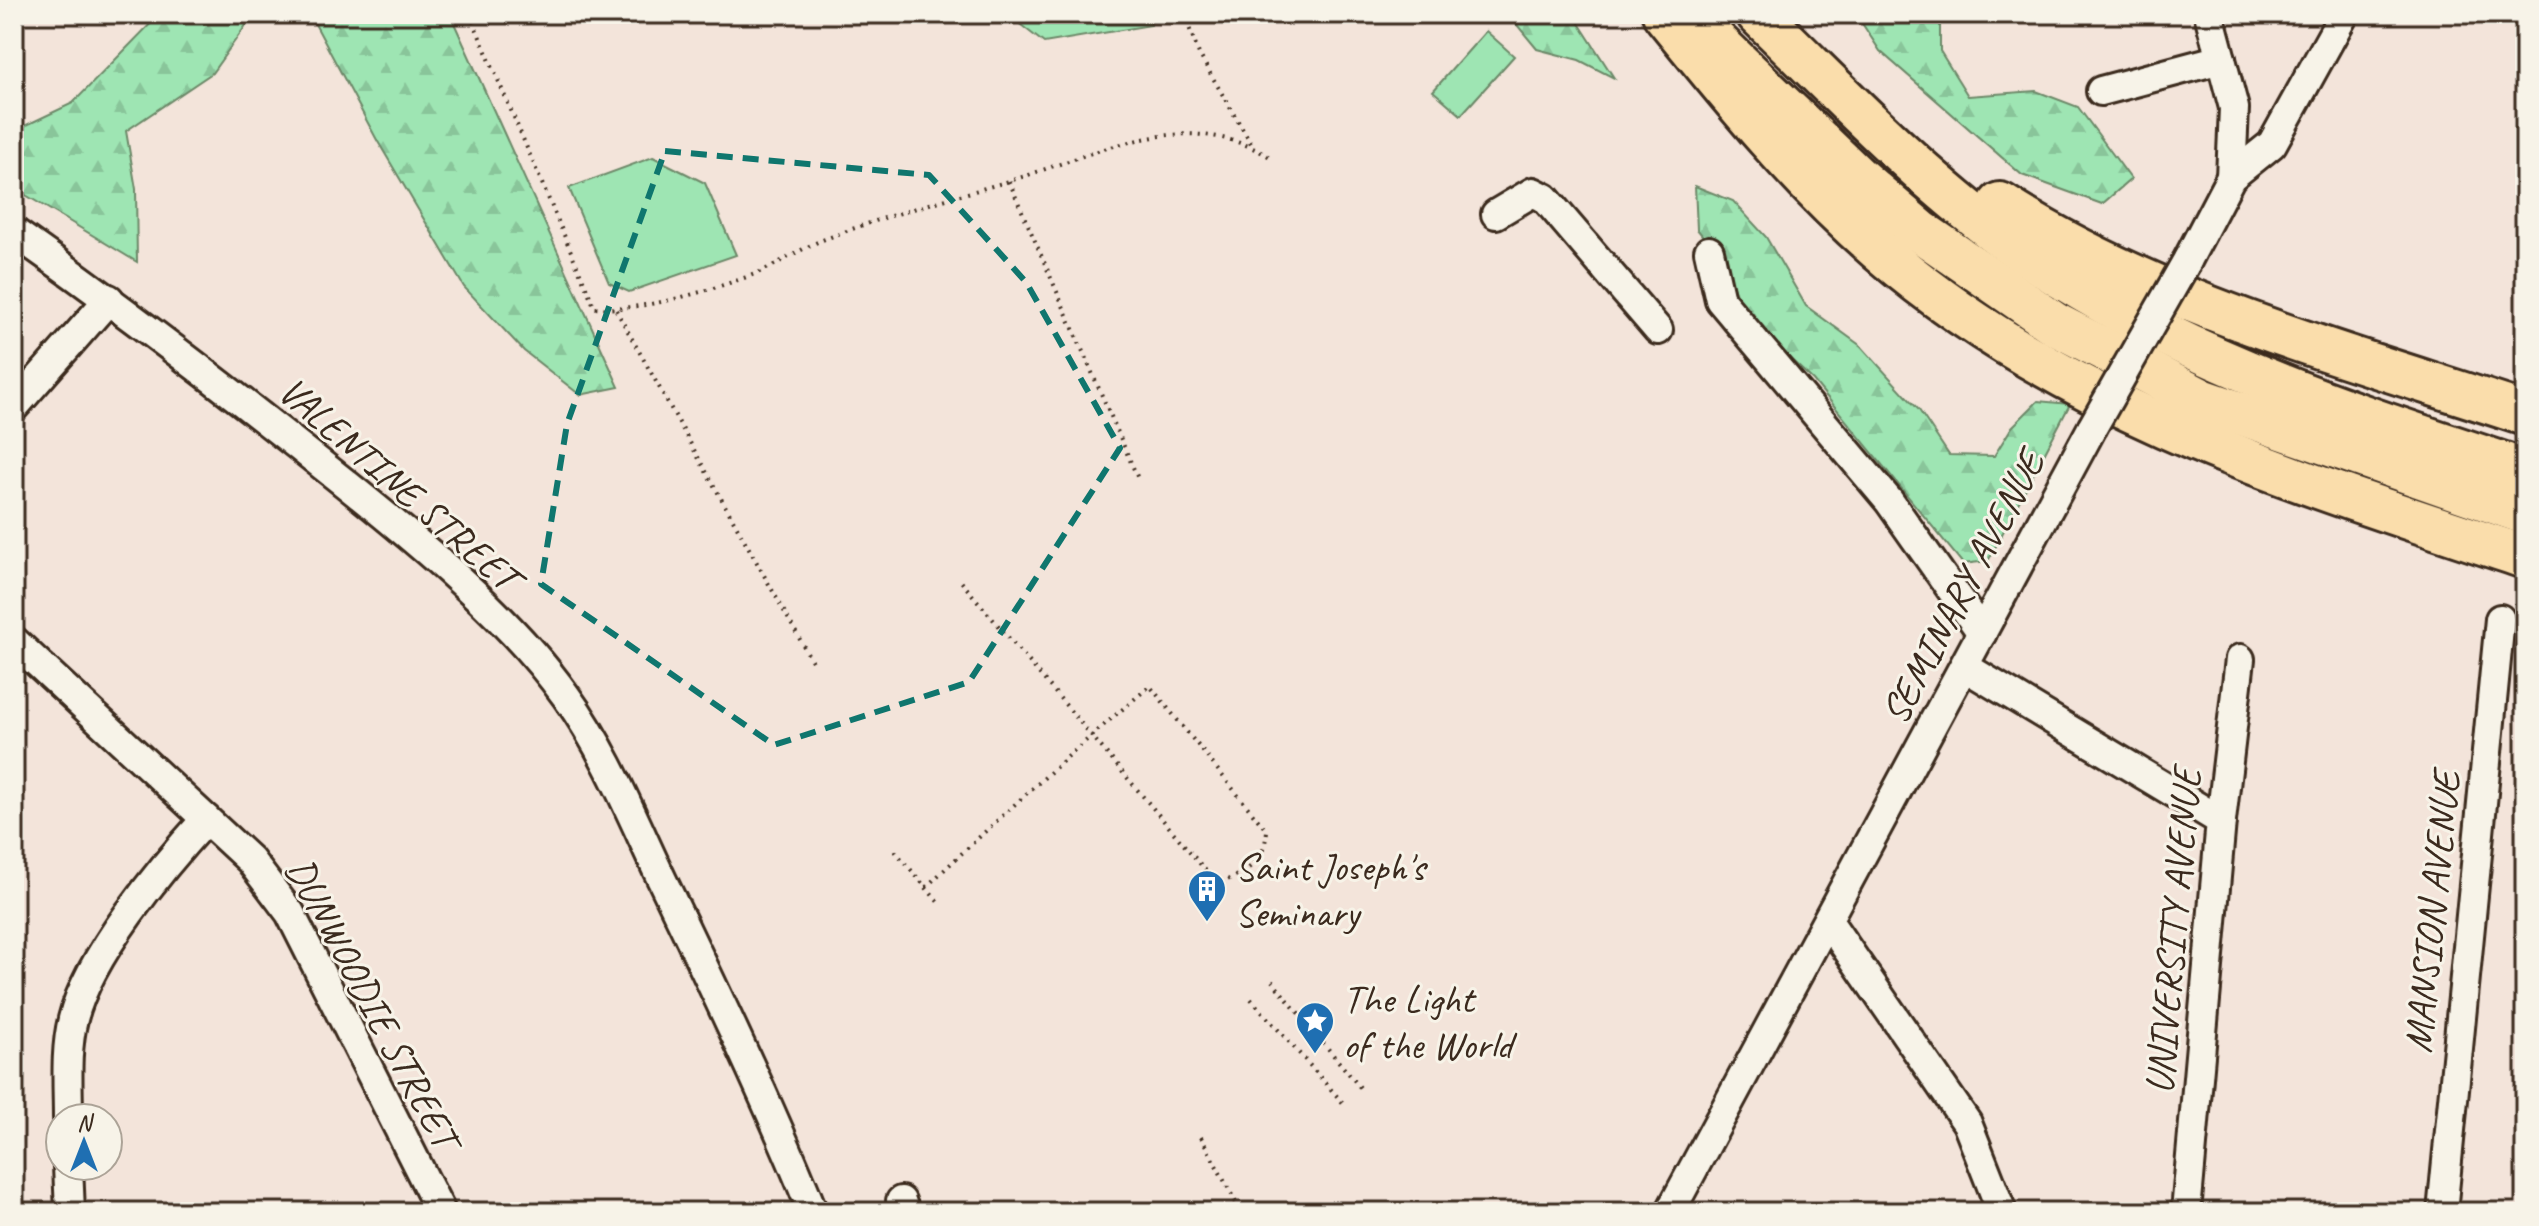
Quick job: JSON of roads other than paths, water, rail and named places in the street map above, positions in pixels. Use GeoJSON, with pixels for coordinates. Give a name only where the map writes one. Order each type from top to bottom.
{"type":"FeatureCollection","features":[{"type":"Feature","properties":{"kind":"highway"},"geometry":{"type":"LineString","coordinates":[[1664,14],[1763,137],[1820,195],[1913,277],[2014,348],[2121,408],[2197,443],[2525,557]]}},
{"type":"Feature","properties":{"kind":"highway"},"geometry":{"type":"LineString","coordinates":[[1687,14],[1856,176],[1920,231],[2055,324],[2202,400],[2525,513]]}},
{"type":"Feature","properties":{"kind":"highway"},"geometry":{"type":"LineString","coordinates":[[1758,14],[1949,195],[2035,260],[2118,311],[2183,345],[2291,390],[2525,471]]}},
{"type":"Feature","properties":{"kind":"highway"},"geometry":{"type":"LineString","coordinates":[[1812,67],[1976,189],[2083,251],[2242,318],[2525,414]]}},
{"type":"Feature","properties":{"kind":"street"},"geometry":{"type":"LineString","coordinates":[[2209,14],[2234,108],[2231,177]]}},
{"type":"Feature","properties":{"kind":"street","name":"SEMINARY AVENUE"},"geometry":{"type":"LineString","coordinates":[[1670,1212],[2092,428],[2231,177],[2272,144],[2344,14]]}},
{"type":"Feature","properties":{"kind":"street"},"geometry":{"type":"LineString","coordinates":[[2101,91],[2221,59]]}},
{"type":"Feature","properties":{"kind":"street"},"geometry":{"type":"LineString","coordinates":[[1496,214],[1533,192],[1545,198],[1658,330]]}},
{"type":"Feature","properties":{"kind":"street","name":"VALENTINE STREET"},"geometry":{"type":"LineString","coordinates":[[14,232],[109,299],[249,406],[435,556],[543,667],[567,697],[615,781],[762,1087],[813,1212]]}},
{"type":"Feature","properties":{"kind":"street"},"geometry":{"type":"LineString","coordinates":[[1709,251],[1720,300],[1889,501],[1982,633]]}},
{"type":"Feature","properties":{"kind":"street"},"geometry":{"type":"LineString","coordinates":[[14,407],[109,299]]}},
{"type":"Feature","properties":{"kind":"street","name":"MANSION AVENUE"},"geometry":{"type":"LineString","coordinates":[[2442,1212],[2500,619]]}},
{"type":"Feature","properties":{"kind":"street","name":"DUNWOODIE STREET"},"geometry":{"type":"LineString","coordinates":[[14,641],[250,860],[290,913],[441,1212]]}},
{"type":"Feature","properties":{"kind":"street","name":"UNIVERSITY AVENUE"},"geometry":{"type":"LineString","coordinates":[[2186,1212],[2221,821],[2240,659]]}},
{"type":"Feature","properties":{"kind":"street"},"geometry":{"type":"LineString","coordinates":[[1965,667],[2221,821]]}},
{"type":"Feature","properties":{"kind":"street"},"geometry":{"type":"LineString","coordinates":[[69,1102],[72,1021],[82,989],[158,872],[206,819]]}},
{"type":"Feature","properties":{"kind":"street"},"geometry":{"type":"LineString","coordinates":[[1828,921],[1967,1123],[2002,1212]]}},
{"type":"Feature","properties":{"kind":"street"},"geometry":{"type":"LineString","coordinates":[[69,1182],[70,1212]]}},
{"type":"Feature","properties":{"kind":"street"},"geometry":{"type":"LineString","coordinates":[[1975,1212],[1990,1185]]}},
{"type":"Feature","properties":{"kind":"place","name":"Saint Joseph's Seminary"},"geometry":{"type":"Point","coordinates":[1207,923]}},
{"type":"Feature","properties":{"kind":"place","name":"The Light of the World"},"geometry":{"type":"Point","coordinates":[1315,1055]}}]}
